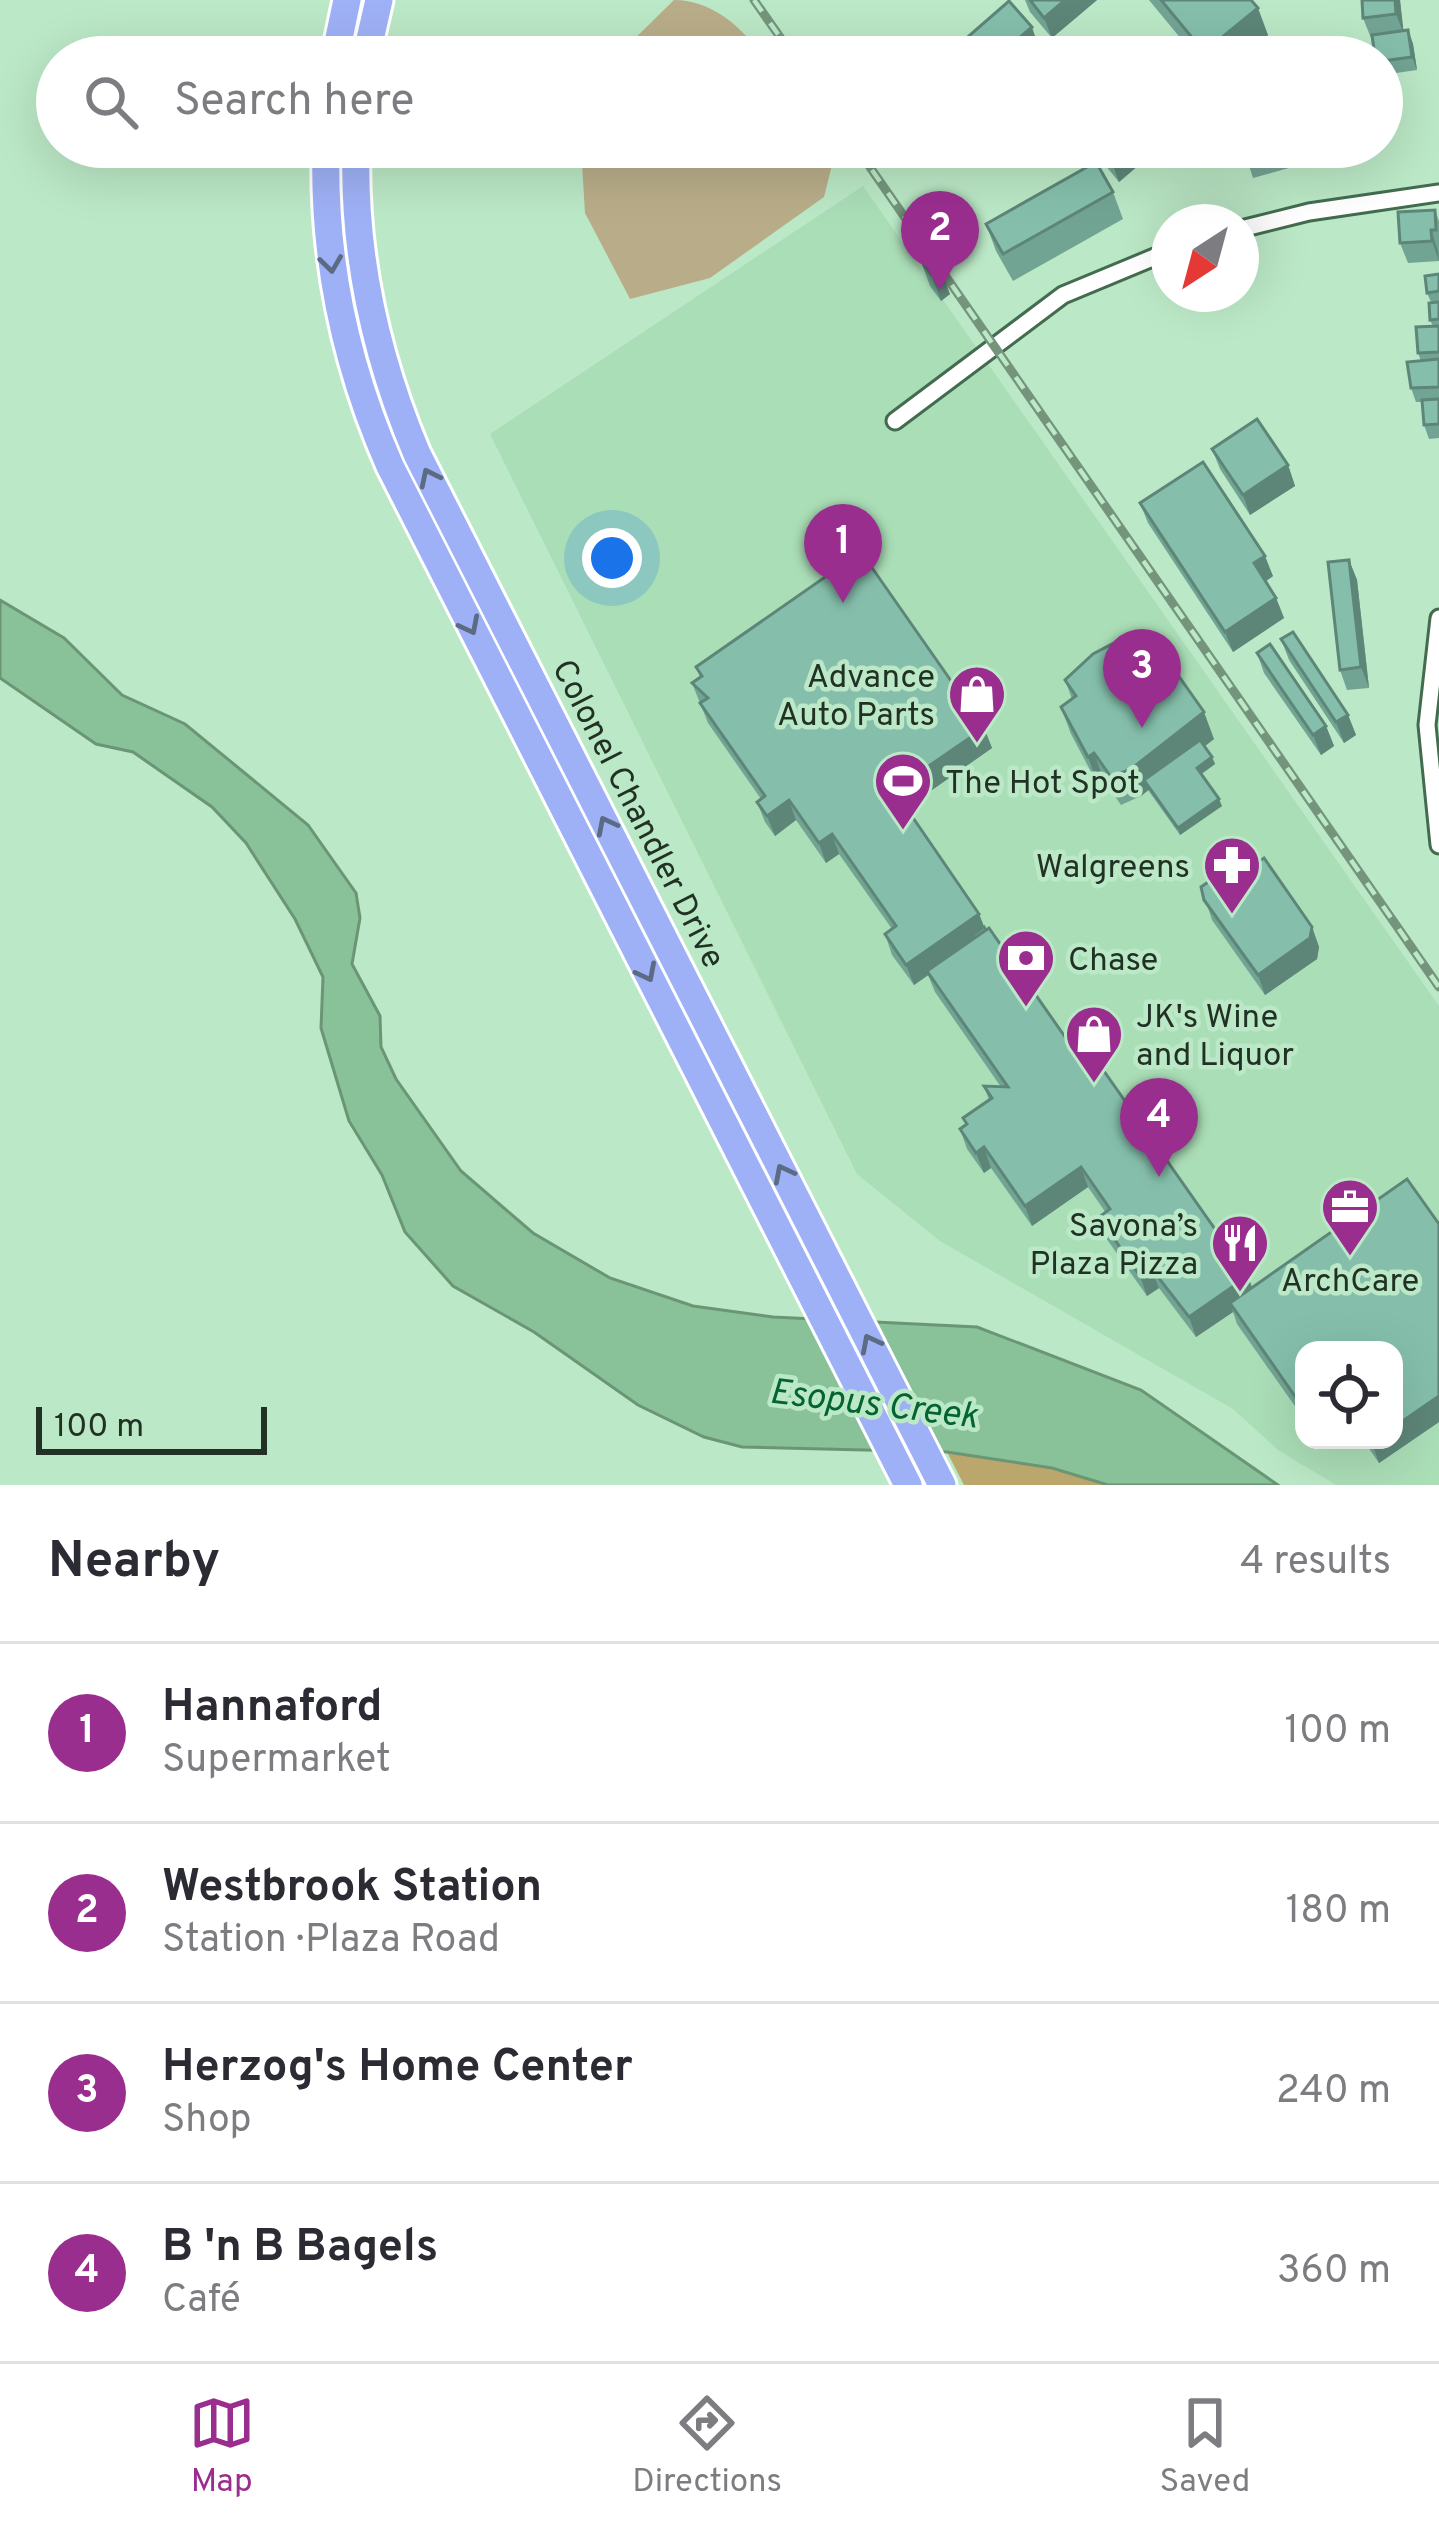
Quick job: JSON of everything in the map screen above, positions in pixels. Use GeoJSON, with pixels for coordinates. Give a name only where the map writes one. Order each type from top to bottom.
{"type":"FeatureCollection","features":[{"type":"Feature","properties":{"kind":"highway"},"geometry":{"type":"LineString","coordinates":[[339,36],[347,0]]}},
{"type":"Feature","properties":{"kind":"highway"},"geometry":{"type":"LineString","coordinates":[[371,36],[379,0]]}},
{"type":"Feature","properties":{"kind":"highway","name":"Colonel Chandler Drive"},"geometry":{"type":"LineString","coordinates":[[327,168],[335,289],[378,439],[908,1485]]}},
{"type":"Feature","properties":{"kind":"highway","name":"Colonel Chandler Drive"},"geometry":{"type":"LineString","coordinates":[[357,168],[365,284],[406,427],[942,1485]]}},
{"type":"Feature","properties":{"kind":"street"},"geometry":{"type":"LineString","coordinates":[[1259,225],[1309,212],[1439,194]]}},
{"type":"Feature","properties":{"kind":"street"},"geometry":{"type":"LineString","coordinates":[[895,421],[1084,283],[1151,258]]}},
{"type":"Feature","properties":{"kind":"street"},"geometry":{"type":"LineString","coordinates":[[1439,618],[1427,725],[1439,845]]}},
{"type":"Feature","properties":{"kind":"shaded area"},"geometry":{"type":"Polygon","coordinates":[[[674,0],[713,10],[747,36],[637,36],[674,0]]]}},
{"type":"Feature","properties":{"kind":"shaded area"},"geometry":{"type":"Polygon","coordinates":[[[582,168],[831,168],[824,197],[710,278],[630,299],[585,213],[582,168]]]}},
{"type":"Feature","properties":{"kind":"shaded area"},"geometry":{"type":"Polygon","coordinates":[[[863,186],[1439,1006],[1439,1485],[1336,1485],[1278,1450],[1233,1409],[940,1241],[857,1174],[490,434],[863,186]]]}},
{"type":"Feature","properties":{"kind":"shaded area"},"geometry":{"type":"Polygon","coordinates":[[[947,1452],[1052,1468],[1108,1485],[964,1485],[947,1452]]]}},
{"type":"Feature","properties":{"kind":"water","name":"Esopus Creek"},"geometry":{"type":"Polygon","coordinates":[[[0,600],[64,638],[122,695],[185,724],[308,825],[356,893],[360,918],[352,964],[380,1016],[381,1047],[396,1079],[461,1171],[533,1233],[610,1278],[693,1306],[773,1317],[977,1327],[1141,1390],[1278,1485],[1108,1485],[1052,1468],[947,1452],[742,1447],[704,1437],[638,1405],[534,1332],[453,1286],[405,1232],[382,1175],[349,1121],[321,1028],[323,977],[295,919],[246,843],[212,807],[133,752],[96,744],[0,678],[0,600]]]}},
{"type":"Feature","properties":{"kind":"building"},"geometry":{"type":"Polygon","coordinates":[[[1030,0],[1065,0],[1044,18],[1030,0]]]}},
{"type":"Feature","properties":{"kind":"building"},"geometry":{"type":"Polygon","coordinates":[[[1161,0],[1251,0],[1258,8],[1224,36],[1191,36],[1161,0]]]}},
{"type":"Feature","properties":{"kind":"building"},"geometry":{"type":"Polygon","coordinates":[[[1362,0],[1395,0],[1396,14],[1363,18],[1362,0]]]}},
{"type":"Feature","properties":{"kind":"building"},"geometry":{"type":"Polygon","coordinates":[[[1009,1],[1032,27],[1022,36],[969,36],[1009,1]]]}},
{"type":"Feature","properties":{"kind":"building"},"geometry":{"type":"Polygon","coordinates":[[[1408,30],[1412,57],[1403,58],[1403,36],[1372,35],[1408,30]]]}},
{"type":"Feature","properties":{"kind":"building"},"geometry":{"type":"Polygon","coordinates":[[[1085,168],[1099,168],[1113,192],[1003,254],[986,224],[1085,168]]]}},
{"type":"Feature","properties":{"kind":"building"},"geometry":{"type":"Polygon","coordinates":[[[1435,210],[1432,241],[1400,243],[1398,212],[1435,210]]]}},
{"type":"Feature","properties":{"kind":"building"},"geometry":{"type":"Polygon","coordinates":[[[929,252],[940,267],[931,274],[920,259],[929,252]]]}},
{"type":"Feature","properties":{"kind":"building"},"geometry":{"type":"Polygon","coordinates":[[[1439,274],[1439,291],[1427,293],[1425,276],[1439,274]]]}},
{"type":"Feature","properties":{"kind":"building"},"geometry":{"type":"Polygon","coordinates":[[[1439,302],[1439,319],[1430,320],[1429,303],[1439,302]]]}},
{"type":"Feature","properties":{"kind":"building"},"geometry":{"type":"Polygon","coordinates":[[[1439,326],[1439,352],[1418,353],[1416,327],[1439,326]]]}},
{"type":"Feature","properties":{"kind":"building"},"geometry":{"type":"Polygon","coordinates":[[[1439,359],[1439,387],[1411,388],[1407,362],[1439,359]]]}},
{"type":"Feature","properties":{"kind":"building"},"geometry":{"type":"Polygon","coordinates":[[[1439,399],[1439,424],[1424,425],[1422,400],[1439,399]]]}},
{"type":"Feature","properties":{"kind":"building"},"geometry":{"type":"Polygon","coordinates":[[[1257,419],[1288,465],[1243,495],[1212,449],[1257,419]]]}},
{"type":"Feature","properties":{"kind":"building"},"geometry":{"type":"Polygon","coordinates":[[[1203,462],[1265,556],[1254,563],[1276,598],[1225,632],[1140,503],[1203,462]]]}},
{"type":"Feature","properties":{"kind":"building"},"geometry":{"type":"Polygon","coordinates":[[[861,552],[984,728],[894,790],[979,914],[906,965],[885,934],[896,926],[832,834],[819,843],[789,800],[767,816],[757,802],[765,796],[700,703],[708,698],[692,683],[702,676],[696,667],[861,552]]]}},
{"type":"Feature","properties":{"kind":"building"},"geometry":{"type":"Polygon","coordinates":[[[1349,560],[1361,667],[1340,670],[1328,562],[1349,560]]]}},
{"type":"Feature","properties":{"kind":"building"},"geometry":{"type":"Polygon","coordinates":[[[1293,632],[1348,715],[1336,722],[1281,639],[1293,632]]]}},
{"type":"Feature","properties":{"kind":"building"},"geometry":{"type":"Polygon","coordinates":[[[1133,633],[1139,641],[1149,634],[1204,712],[1131,769],[1111,777],[1094,753],[1088,757],[1061,707],[1076,696],[1065,680],[1093,654],[1133,633]]]}},
{"type":"Feature","properties":{"kind":"building"},"geometry":{"type":"Polygon","coordinates":[[[1270,644],[1326,726],[1313,735],[1257,653],[1270,644]]]}},
{"type":"Feature","properties":{"kind":"building"},"geometry":{"type":"Polygon","coordinates":[[[1200,740],[1212,757],[1197,768],[1219,799],[1178,828],[1144,780],[1200,740]]]}},
{"type":"Feature","properties":{"kind":"building","name":"Walgreens"},"geometry":{"type":"Polygon","coordinates":[[[1264,858],[1312,927],[1310,938],[1258,975],[1204,900],[1201,887],[1217,876],[1224,886],[1264,858]]]}},
{"type":"Feature","properties":{"kind":"building"},"geometry":{"type":"Polygon","coordinates":[[[989,928],[1070,1044],[1080,1037],[1248,1276],[1189,1317],[1151,1268],[1140,1276],[1099,1217],[1110,1209],[1081,1167],[1025,1206],[984,1147],[976,1153],[960,1129],[967,1124],[963,1118],[992,1098],[984,1086],[1008,1087],[927,971],[989,928]]]}},
{"type":"Feature","properties":{"kind":"building"},"geometry":{"type":"Polygon","coordinates":[[[1407,1179],[1439,1224],[1439,1396],[1403,1421],[1403,1341],[1295,1341],[1295,1396],[1230,1303],[1407,1179]]]}},
{"type":"Feature","properties":{"kind":"railway"},"geometry":{"type":"LineString","coordinates":[[754,0],[779,36]]}},
{"type":"Feature","properties":{"kind":"railway"},"geometry":{"type":"LineString","coordinates":[[871,168],[1439,987]]}},
{"type":"Feature","properties":{"kind":"place","name":"Westbrook Station"},"geometry":{"type":"Point","coordinates":[940,290]}},
{"type":"Feature","properties":{"kind":"place","name":"Hannaford"},"geometry":{"type":"Point","coordinates":[843,603]}},
{"type":"Feature","properties":{"kind":"place","name":"Herzog's Home Center"},"geometry":{"type":"Point","coordinates":[1142,728]}},
{"type":"Feature","properties":{"kind":"place","name":"Advance Auto Parts"},"geometry":{"type":"Point","coordinates":[977,745]}},
{"type":"Feature","properties":{"kind":"place","name":"The Hot Spot"},"geometry":{"type":"Point","coordinates":[903,832]}},
{"type":"Feature","properties":{"kind":"place","name":"Walgreens"},"geometry":{"type":"Point","coordinates":[1232,916]}},
{"type":"Feature","properties":{"kind":"place","name":"Chase"},"geometry":{"type":"Point","coordinates":[1026,1009]}},
{"type":"Feature","properties":{"kind":"place","name":"JK's Wine and Liquor"},"geometry":{"type":"Point","coordinates":[1094,1085]}},
{"type":"Feature","properties":{"kind":"place","name":"B 'n B Bagels"},"geometry":{"type":"Point","coordinates":[1159,1177]}},
{"type":"Feature","properties":{"kind":"place","name":"ArchCare"},"geometry":{"type":"Point","coordinates":[1350,1258]}},
{"type":"Feature","properties":{"kind":"place","name":"Savona’s Plaza Pizza"},"geometry":{"type":"Point","coordinates":[1240,1294]}}]}
